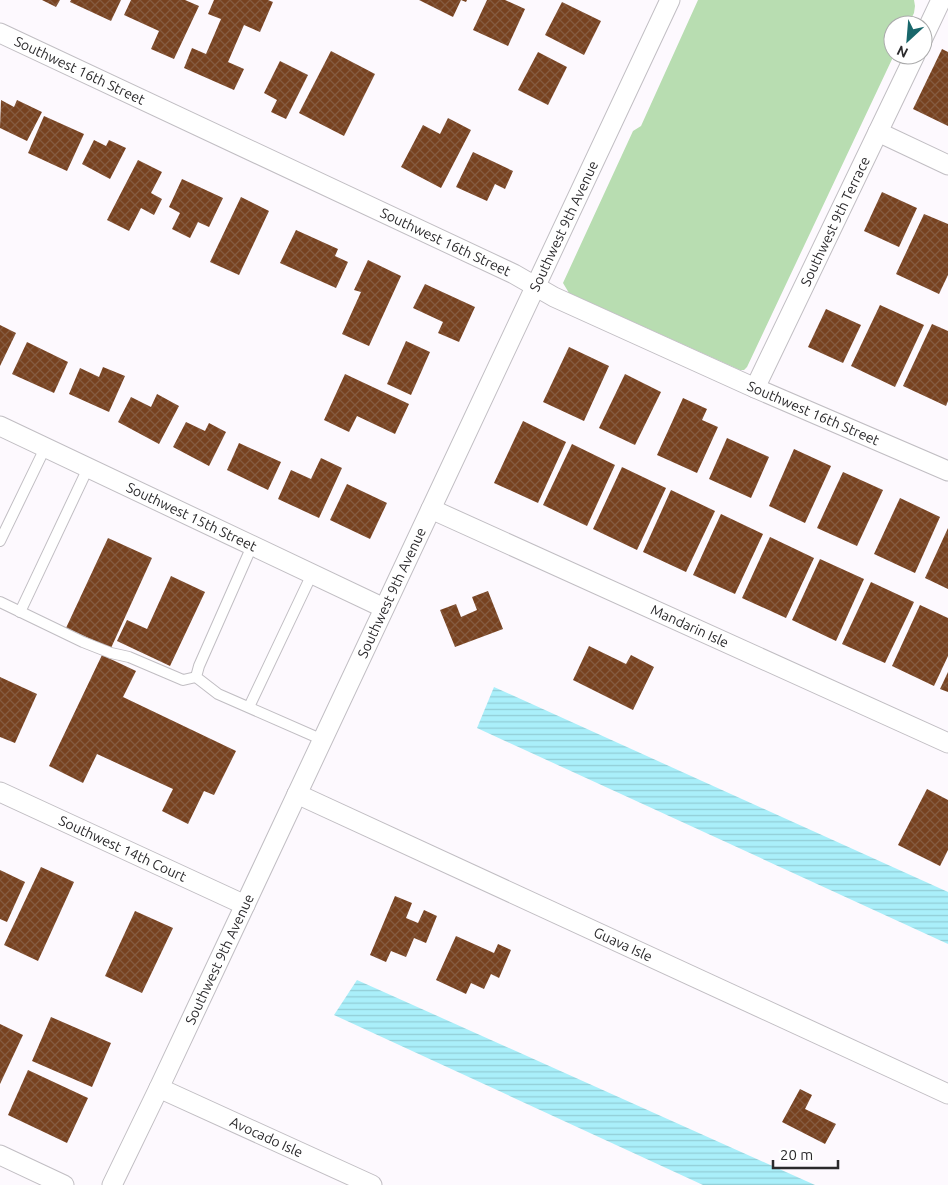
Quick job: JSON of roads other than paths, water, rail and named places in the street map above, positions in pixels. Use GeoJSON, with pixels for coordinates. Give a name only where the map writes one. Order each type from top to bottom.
{"type":"FeatureCollection","features":[{"type":"Feature","properties":{"kind":"street","name":"Southwest 9th Avenue"},"geometry":{"type":"LineString","coordinates":[[112,1185],[670,0]]}},
{"type":"Feature","properties":{"kind":"street"},"geometry":{"type":"LineString","coordinates":[[933,17],[941,0]]}},
{"type":"Feature","properties":{"kind":"street","name":"Southwest 16th Street"},"geometry":{"type":"LineString","coordinates":[[0,33],[514,274],[554,297],[755,388],[948,472]]}},
{"type":"Feature","properties":{"kind":"street","name":"Southwest 9th Terrace"},"geometry":{"type":"LineString","coordinates":[[755,388],[910,65]]}},
{"type":"Feature","properties":{"kind":"street"},"geometry":{"type":"LineString","coordinates":[[878,132],[948,166]]}},
{"type":"Feature","properties":{"kind":"street","name":"Southwest 15th Street"},"geometry":{"type":"LineString","coordinates":[[0,426],[384,608]]}},
{"type":"Feature","properties":{"kind":"street","name":"Mandarin Isle"},"geometry":{"type":"LineString","coordinates":[[431,509],[948,743]]}},
{"type":"Feature","properties":{"kind":"street","name":"Southwest 14th Court"},"geometry":{"type":"LineString","coordinates":[[0,792],[245,905]]}},
{"type":"Feature","properties":{"kind":"street","name":"Guava Isle"},"geometry":{"type":"LineString","coordinates":[[297,794],[948,1094]]}},
{"type":"Feature","properties":{"kind":"street","name":"Avocado Isle"},"geometry":{"type":"LineString","coordinates":[[159,1088],[372,1185]]}},
{"type":"Feature","properties":{"kind":"street"},"geometry":{"type":"LineString","coordinates":[[0,1155],[64,1185]]}},
{"type":"Feature","properties":{"kind":"lane"},"geometry":{"type":"LineString","coordinates":[[0,541],[45,448]]}},
{"type":"Feature","properties":{"kind":"lane"},"geometry":{"type":"LineString","coordinates":[[20,612],[88,468]]}},
{"type":"Feature","properties":{"kind":"lane"},"geometry":{"type":"LineString","coordinates":[[196,677],[199,666],[252,546]]}},
{"type":"Feature","properties":{"kind":"lane"},"geometry":{"type":"LineString","coordinates":[[250,707],[312,574]]}},
{"type":"Feature","properties":{"kind":"lane"},"geometry":{"type":"LineString","coordinates":[[0,602],[110,653],[129,657],[183,680],[196,677]]}},
{"type":"Feature","properties":{"kind":"lane"},"geometry":{"type":"LineString","coordinates":[[196,677],[218,694],[322,740]]}},
{"type":"Feature","properties":{"kind":"water"},"geometry":{"type":"Polygon","coordinates":[[[494,687],[948,892],[948,944],[477,728],[494,687]]]}},
{"type":"Feature","properties":{"kind":"water"},"geometry":{"type":"Polygon","coordinates":[[[357,980],[815,1185],[703,1185],[334,1015],[357,980]]]}}]}
